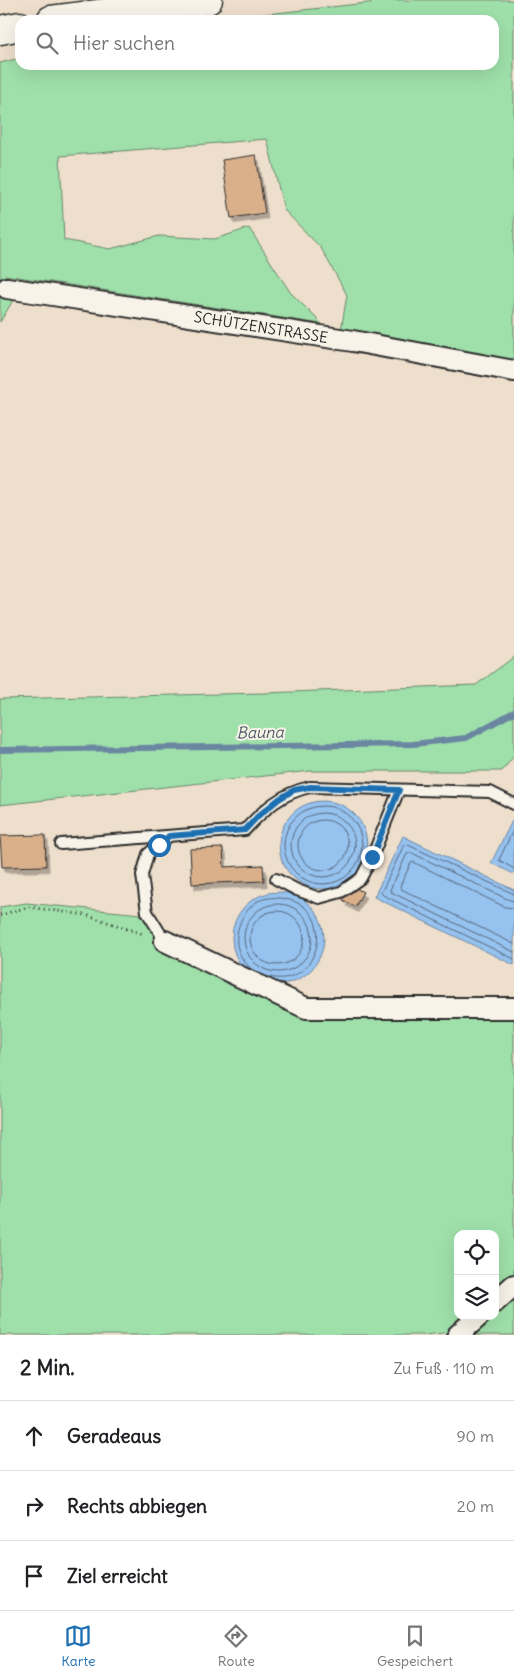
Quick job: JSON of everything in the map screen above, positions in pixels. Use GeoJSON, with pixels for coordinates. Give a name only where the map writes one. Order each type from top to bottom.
{"type":"FeatureCollection","features":[{"type":"Feature","properties":{"kind":"highway"},"geometry":{"type":"LineString","coordinates":[[90,15],[208,0]]}},
{"type":"Feature","properties":{"kind":"highway"},"geometry":{"type":"LineString","coordinates":[[0,30],[15,27]]}},
{"type":"Feature","properties":{"kind":"street","name":"SCHÜTZENSTRASSE"},"geometry":{"type":"LineString","coordinates":[[7,288],[353,341],[514,371]]}},
{"type":"Feature","properties":{"kind":"street"},"geometry":{"type":"LineString","coordinates":[[165,941],[306,1008],[514,1008]]}},
{"type":"Feature","properties":{"kind":"street"},"geometry":{"type":"LineString","coordinates":[[499,1298],[514,1285]]}},
{"type":"Feature","properties":{"kind":"street"},"geometry":{"type":"LineString","coordinates":[[458,1335],[475,1320]]}},
{"type":"Feature","properties":{"kind":"lane"},"geometry":{"type":"LineString","coordinates":[[61,844],[245,830],[258,816],[279,799],[294,790],[310,787],[490,792],[514,804]]}},
{"type":"Feature","properties":{"kind":"lane"},"geometry":{"type":"LineString","coordinates":[[276,879],[296,890],[318,898],[341,892],[361,878],[372,857],[399,790]]}},
{"type":"Feature","properties":{"kind":"lane"},"geometry":{"type":"LineString","coordinates":[[165,941],[147,912],[142,875],[148,854],[169,836]]}},
{"type":"Feature","properties":{"kind":"path"},"geometry":{"type":"LineString","coordinates":[[0,915],[28,908],[86,915],[165,941]]}},
{"type":"Feature","properties":{"kind":"green space"},"geometry":{"type":"Polygon","coordinates":[[[395,0],[514,0],[514,365],[341,330],[347,295],[321,248],[284,210],[267,139],[60,156],[64,240],[110,249],[159,236],[215,239],[249,228],[290,292],[322,324],[5,275],[12,302],[0,322],[0,63],[15,59],[15,70],[499,70],[499,15],[257,15],[395,0]]]}},
{"type":"Feature","properties":{"kind":"green space"},"geometry":{"type":"Polygon","coordinates":[[[514,657],[514,756],[502,771],[311,771],[0,805],[0,699],[264,693],[476,685],[514,657]]]}},
{"type":"Feature","properties":{"kind":"green space"},"geometry":{"type":"Polygon","coordinates":[[[26,903],[141,914],[152,931],[307,1003],[514,1003],[514,1335],[458,1335],[461,1331],[424,1335],[0,1335],[0,907],[26,903]]]}},
{"type":"Feature","properties":{"kind":"water"},"geometry":{"type":"Polygon","coordinates":[[[323,801],[340,805],[354,814],[363,828],[367,845],[363,862],[354,876],[340,885],[323,889],[306,885],[292,876],[283,862],[279,845],[283,828],[292,814],[306,805],[323,801]]]}},
{"type":"Feature","properties":{"kind":"water"},"geometry":{"type":"Polygon","coordinates":[[[514,817],[514,874],[491,863],[514,817]]]}},
{"type":"Feature","properties":{"kind":"water"},"geometry":{"type":"Polygon","coordinates":[[[403,836],[514,890],[514,965],[374,897],[403,836]]]}},
{"type":"Feature","properties":{"kind":"water"},"geometry":{"type":"Polygon","coordinates":[[[278,892],[295,896],[310,906],[320,921],[324,938],[320,955],[310,970],[295,980],[278,984],[261,980],[246,970],[236,955],[232,938],[236,921],[246,906],[261,896],[278,892]]]}},
{"type":"Feature","properties":{"kind":"building"},"geometry":{"type":"Polygon","coordinates":[[[256,155],[265,213],[231,218],[222,160],[256,155]]]}},
{"type":"Feature","properties":{"kind":"building"},"geometry":{"type":"Polygon","coordinates":[[[45,835],[46,866],[2,867],[0,836],[45,835]]]}},
{"type":"Feature","properties":{"kind":"building"},"geometry":{"type":"Polygon","coordinates":[[[223,848],[224,867],[263,865],[264,881],[192,884],[190,849],[223,848]]]}},
{"type":"Feature","properties":{"kind":"building"},"geometry":{"type":"Polygon","coordinates":[[[351,885],[363,892],[355,907],[343,900],[351,885]]]}},
{"type":"Feature","properties":{"kind":"waterway","name":"Bauna"},"geometry":{"type":"LineString","coordinates":[[0,750],[413,744],[466,738],[514,712]]}},
{"type":"Feature","properties":{"kind":"route"},"geometry":{"type":"LineString","coordinates":[[159,845],[169,836],[245,830],[258,816],[294,790],[310,787],[399,790],[372,857]]}}]}
